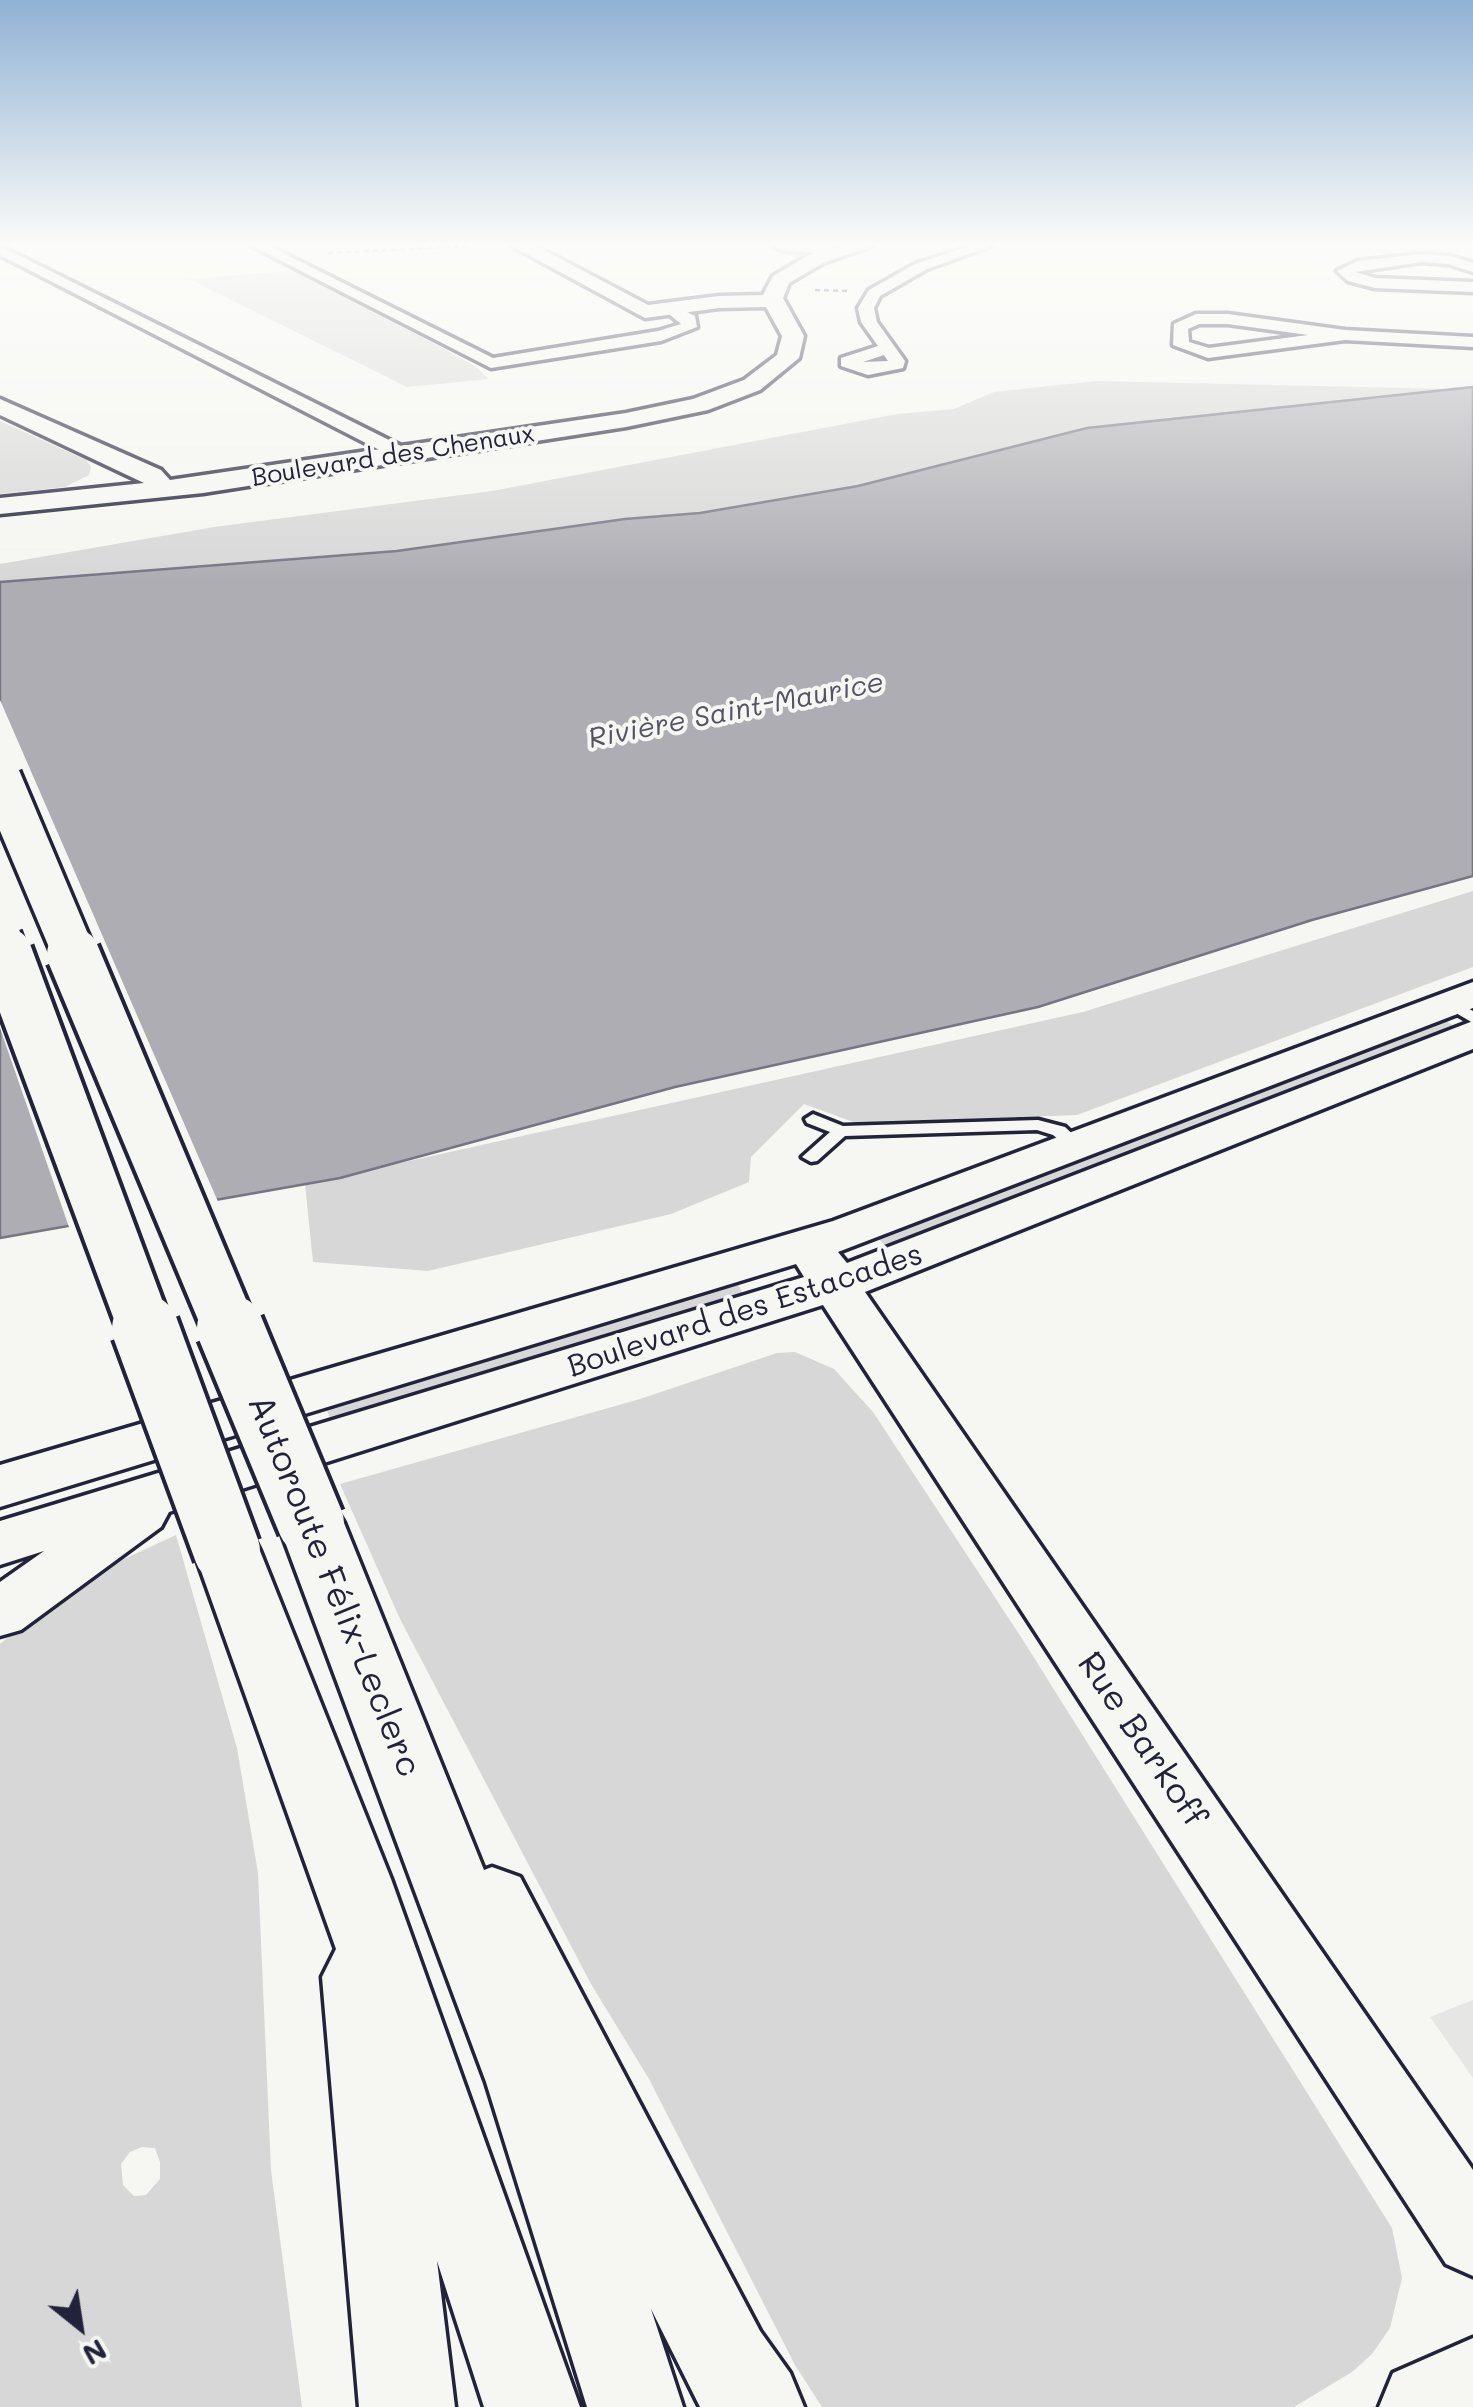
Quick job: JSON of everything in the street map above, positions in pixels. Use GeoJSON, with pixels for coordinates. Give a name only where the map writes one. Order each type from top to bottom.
{"type":"FeatureCollection","features":[{"type":"Feature","properties":{"kind":"highway","name":"Autoroute Félix-Leclerc"},"geometry":{"type":"LineString","coordinates":[[0,778],[361,1646],[540,2118],[635,2407]]}},
{"type":"Feature","properties":{"kind":"highway"},"geometry":{"type":"LineString","coordinates":[[0,938],[352,1880],[532,2407]]}},
{"type":"Feature","properties":{"kind":"highway"},"geometry":{"type":"LineString","coordinates":[[361,1646],[728,2364],[756,2407]]}},
{"type":"Feature","properties":{"kind":"highway"},"geometry":{"type":"LineString","coordinates":[[352,1880],[407,2407]]}},
{"type":"Feature","properties":{"kind":"highway"},"geometry":{"type":"LineString","coordinates":[[1427,2407],[1473,2385]]}},
{"type":"Feature","properties":{"kind":"street"},"geometry":{"type":"LineString","coordinates":[[214,358],[402,454]]}},
{"type":"Feature","properties":{"kind":"street"},"geometry":{"type":"LineString","coordinates":[[479,358],[510,363],[535,358]]}},
{"type":"Feature","properties":{"kind":"street","name":"Boulevard des Chenaux"},"geometry":{"type":"LineString","coordinates":[[0,506],[128,490],[164,490],[660,414],[732,394],[774,372],[785,358]]}},
{"type":"Feature","properties":{"kind":"street"},"geometry":{"type":"LineString","coordinates":[[0,406],[152,476],[164,490]]}},
{"type":"Feature","properties":{"kind":"street"},"geometry":{"type":"LineString","coordinates":[[53,500],[98,478],[113,457]]}},
{"type":"Feature","properties":{"kind":"street","name":"Boulevard des Chenaux"},"geometry":{"type":"LineString","coordinates":[[0,518],[132,501],[164,490]]}},
{"type":"Feature","properties":{"kind":"street","name":"Boulevard des Estacades"},"geometry":{"type":"LineString","coordinates":[[0,1543],[168,1492],[821,1265],[878,1222],[1076,1145],[1467,1012]]}},
{"type":"Feature","properties":{"kind":"street","name":"Boulevard des Estacades"},"geometry":{"type":"LineString","coordinates":[[0,1486],[821,1265],[919,1256],[1252,1118],[1467,1012]]}},
{"type":"Feature","properties":{"kind":"street","name":"Rue Barkoff"},"geometry":{"type":"LineString","coordinates":[[821,1265],[1473,2237]]}},
{"type":"Feature","properties":{"kind":"street"},"geometry":{"type":"LineString","coordinates":[[0,1613],[168,1492]]}},
{"type":"Feature","properties":{"kind":"lane"},"geometry":{"type":"LineString","coordinates":[[813,1120],[841,1132],[1038,1125],[1059,1132],[1076,1145]]}},
{"type":"Feature","properties":{"kind":"lane"},"geometry":{"type":"LineString","coordinates":[[811,1157],[841,1132]]}},
{"type":"Feature","properties":{"kind":"shaded area"},"geometry":{"type":"Polygon","coordinates":[[[349,358],[461,358],[489,379],[407,387],[349,358]]]}},
{"type":"Feature","properties":{"kind":"shaded area"},"geometry":{"type":"Polygon","coordinates":[[[1096,381],[1455,389],[1087,428],[858,486],[700,513],[625,519],[397,551],[0,582],[0,564],[214,527],[492,491],[897,414],[954,409],[994,392],[1096,381]]]}},
{"type":"Feature","properties":{"kind":"shaded area"},"geometry":{"type":"Polygon","coordinates":[[[0,421],[86,460],[91,467],[89,475],[65,487],[0,494],[0,421]]]}},
{"type":"Feature","properties":{"kind":"shaded area"},"geometry":{"type":"Polygon","coordinates":[[[1473,891],[1473,967],[1077,1115],[856,1123],[804,1104],[751,1157],[749,1182],[671,1214],[428,1271],[313,1262],[305,1184],[1083,1012],[1473,891]]]}},
{"type":"Feature","properties":{"kind":"shaded area"},"geometry":{"type":"Polygon","coordinates":[[[1442,1018],[1458,1029],[889,1250],[876,1236],[1442,1018]]]}},
{"type":"Feature","properties":{"kind":"shaded area"},"geometry":{"type":"Polygon","coordinates":[[[735,1279],[744,1295],[331,1421],[324,1403],[735,1279]]]}},
{"type":"Feature","properties":{"kind":"shaded area"},"geometry":{"type":"Polygon","coordinates":[[[795,1352],[834,1369],[873,1412],[1021,1637],[1392,2228],[1402,2278],[1390,2328],[1372,2354],[1352,2372],[1294,2407],[822,2407],[795,2365],[649,2079],[591,1984],[400,1619],[340,1484],[640,1399],[777,1353],[795,1352]]]}},
{"type":"Feature","properties":{"kind":"shaded area"},"geometry":{"type":"Polygon","coordinates":[[[176,1535],[237,1748],[258,1873],[271,2170],[302,2407],[0,2407],[0,1644],[51,1599],[94,1573],[176,1535]],[[142,2147],[130,2152],[121,2164],[123,2185],[134,2196],[146,2195],[160,2179],[155,2148],[142,2147]]]}},
{"type":"Feature","properties":{"kind":"shaded area"},"geometry":{"type":"Polygon","coordinates":[[[1473,2000],[1473,2078],[1430,2017],[1473,2000]]]}},
{"type":"Feature","properties":{"kind":"water","name":"Rivière Saint-Maurice"},"geometry":{"type":"Polygon","coordinates":[[[1473,387],[1473,876],[1312,920],[1038,1007],[675,1087],[340,1178],[0,1238],[0,582],[397,551],[625,519],[700,513],[858,486],[1087,428],[1473,387]]]}},
{"type":"Feature","properties":{"kind":"pier"},"geometry":{"type":"Polygon","coordinates":[[[0,700],[219,1204],[70,1230],[0,1028],[0,700]]]}}]}
